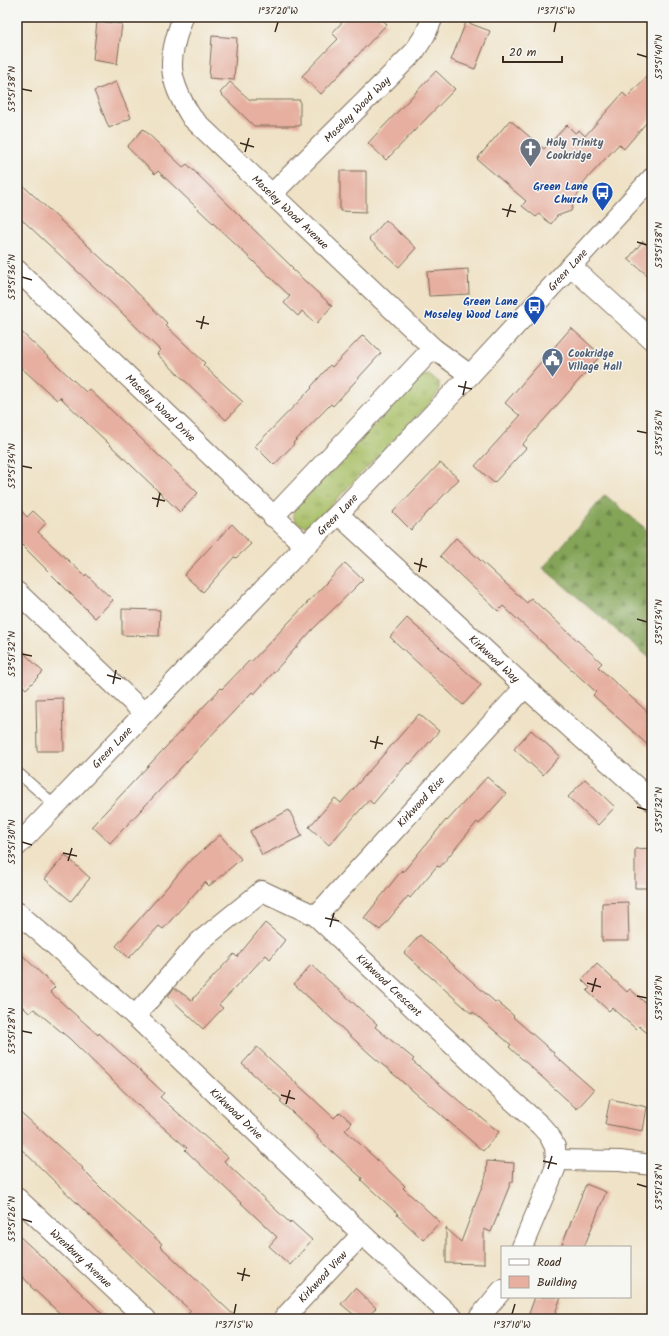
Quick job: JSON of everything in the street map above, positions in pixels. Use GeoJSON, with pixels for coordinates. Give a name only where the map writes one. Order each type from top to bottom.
{"type":"FeatureCollection","features":[{"type":"Feature","properties":{"kind":"street","name":"Moseley Wood Avenue"},"geometry":{"type":"LineString","coordinates":[[183,17],[175,39],[172,56],[172,77],[179,98],[192,118],[433,348],[470,375]]}},
{"type":"Feature","properties":{"kind":"street","name":"Moseley Wood Way"},"geometry":{"type":"LineString","coordinates":[[272,194],[414,52],[425,35],[432,17]]}},
{"type":"Feature","properties":{"kind":"street","name":"Green Lane"},"geometry":{"type":"LineString","coordinates":[[17,846],[305,546],[338,514],[470,375],[652,178]]}},
{"type":"Feature","properties":{"kind":"street"},"geometry":{"type":"LineString","coordinates":[[571,266],[652,340]]}},
{"type":"Feature","properties":{"kind":"street","name":"Moseley Wood Drive"},"geometry":{"type":"LineString","coordinates":[[17,270],[273,517],[305,546]]}},
{"type":"Feature","properties":{"kind":"street"},"geometry":{"type":"LineString","coordinates":[[273,517],[433,348]]}},
{"type":"Feature","properties":{"kind":"street","name":"Kirkwood Way"},"geometry":{"type":"LineString","coordinates":[[338,514],[525,687],[652,800]]}},
{"type":"Feature","properties":{"kind":"street"},"geometry":{"type":"LineString","coordinates":[[17,592],[144,713]]}},
{"type":"Feature","properties":{"kind":"street","name":"Kirkwood Rise"},"geometry":{"type":"LineString","coordinates":[[316,916],[525,687]]}},
{"type":"Feature","properties":{"kind":"street","name":"Kirkwood Crescent"},"geometry":{"type":"LineString","coordinates":[[135,1016],[199,942],[262,891],[316,916],[549,1135],[555,1147],[556,1160],[554,1169],[522,1246]]}},
{"type":"Feature","properties":{"kind":"street","name":"Kirkwood Drive"},"geometry":{"type":"LineString","coordinates":[[17,912],[135,1016],[362,1234],[454,1319]]}},
{"type":"Feature","properties":{"kind":"street"},"geometry":{"type":"LineString","coordinates":[[556,1160],[620,1161],[652,1165]]}},
{"type":"Feature","properties":{"kind":"street","name":"Wrenbury Avenue"},"geometry":{"type":"LineString","coordinates":[[17,1198],[146,1319]]}},
{"type":"Feature","properties":{"kind":"street","name":"Kirkwood View"},"geometry":{"type":"LineString","coordinates":[[283,1319],[362,1234]]}},
{"type":"Feature","properties":{"kind":"street"},"geometry":{"type":"LineString","coordinates":[[478,1319],[501,1291]]}},
{"type":"Feature","properties":{"kind":"lane"},"geometry":{"type":"LineString","coordinates":[[17,772],[56,806]]}},
{"type":"Feature","properties":{"kind":"green space"},"geometry":{"type":"Polygon","coordinates":[[[429,375],[439,383],[439,391],[435,397],[313,524],[304,526],[296,522],[293,516],[294,509],[422,376],[429,375]]]}},
{"type":"Feature","properties":{"kind":"green space"},"geometry":{"type":"Polygon","coordinates":[[[605,495],[652,534],[652,660],[543,568],[605,495]]]}},
{"type":"Feature","properties":{"kind":"building"},"geometry":{"type":"Polygon","coordinates":[[[347,17],[379,17],[387,24],[321,94],[302,76],[338,39],[332,33],[347,17]]]}},
{"type":"Feature","properties":{"kind":"building"},"geometry":{"type":"Polygon","coordinates":[[[97,21],[122,24],[117,64],[93,60],[97,21]]]}},
{"type":"Feature","properties":{"kind":"building"},"geometry":{"type":"Polygon","coordinates":[[[466,22],[490,31],[475,69],[451,60],[466,22]]]}},
{"type":"Feature","properties":{"kind":"building"},"geometry":{"type":"Polygon","coordinates":[[[212,36],[237,38],[234,80],[209,78],[212,36]]]}},
{"type":"Feature","properties":{"kind":"building"},"geometry":{"type":"Polygon","coordinates":[[[436,71],[455,89],[386,160],[368,143],[436,71]]]}},
{"type":"Feature","properties":{"kind":"building"},"geometry":{"type":"Polygon","coordinates":[[[652,71],[652,116],[624,149],[619,144],[582,184],[585,186],[575,198],[571,211],[557,216],[551,224],[539,214],[536,217],[522,206],[526,201],[477,159],[510,120],[544,149],[567,125],[575,133],[579,130],[585,136],[623,93],[627,97],[652,71]]]}},
{"type":"Feature","properties":{"kind":"building"},"geometry":{"type":"Polygon","coordinates":[[[116,82],[131,118],[109,128],[94,91],[116,82]]]}},
{"type":"Feature","properties":{"kind":"building"},"geometry":{"type":"Polygon","coordinates":[[[230,82],[250,100],[300,100],[300,126],[254,126],[220,93],[230,82]]]}},
{"type":"Feature","properties":{"kind":"building"},"geometry":{"type":"Polygon","coordinates":[[[143,129],[183,167],[187,164],[293,268],[292,269],[332,306],[316,324],[302,311],[298,316],[284,303],[290,296],[158,171],[155,174],[127,147],[143,129]]]}},
{"type":"Feature","properties":{"kind":"building"},"geometry":{"type":"Polygon","coordinates":[[[340,171],[366,171],[366,212],[340,211],[340,171]]]}},
{"type":"Feature","properties":{"kind":"building"},"geometry":{"type":"Polygon","coordinates":[[[17,180],[128,283],[167,323],[165,325],[205,363],[203,365],[243,402],[226,420],[157,354],[160,350],[17,215],[17,180]]]}},
{"type":"Feature","properties":{"kind":"building"},"geometry":{"type":"Polygon","coordinates":[[[386,220],[416,248],[399,267],[369,239],[386,220]]]}},
{"type":"Feature","properties":{"kind":"building"},"geometry":{"type":"Polygon","coordinates":[[[643,241],[652,249],[652,279],[628,259],[643,241]]]}},
{"type":"Feature","properties":{"kind":"building"},"geometry":{"type":"Polygon","coordinates":[[[468,269],[469,294],[429,296],[427,272],[468,269]]]}},
{"type":"Feature","properties":{"kind":"building"},"geometry":{"type":"Polygon","coordinates":[[[17,328],[86,392],[89,389],[198,493],[180,512],[60,397],[57,400],[17,364],[17,328]]]}},
{"type":"Feature","properties":{"kind":"building","name":"Cookridge Village Hall"},"geometry":{"type":"Polygon","coordinates":[[[571,328],[601,355],[522,445],[526,448],[494,483],[475,466],[520,416],[505,403],[571,328]]]}},
{"type":"Feature","properties":{"kind":"building"},"geometry":{"type":"Polygon","coordinates":[[[363,335],[381,353],[333,406],[331,404],[274,465],[255,446],[312,388],[311,387],[330,365],[332,367],[363,335]]]}},
{"type":"Feature","properties":{"kind":"building"},"geometry":{"type":"Polygon","coordinates":[[[440,463],[459,479],[411,530],[393,512],[440,463]]]}},
{"type":"Feature","properties":{"kind":"building"},"geometry":{"type":"Polygon","coordinates":[[[17,506],[27,517],[33,511],[46,523],[38,532],[113,600],[95,618],[17,540],[17,506]]]}},
{"type":"Feature","properties":{"kind":"building"},"geometry":{"type":"Polygon","coordinates":[[[232,524],[251,544],[236,558],[234,557],[203,592],[184,575],[232,524]]]}},
{"type":"Feature","properties":{"kind":"building"},"geometry":{"type":"Polygon","coordinates":[[[456,538],[527,603],[531,598],[602,663],[598,667],[652,716],[652,749],[593,695],[596,692],[503,606],[498,611],[440,556],[456,538]]]}},
{"type":"Feature","properties":{"kind":"building"},"geometry":{"type":"Polygon","coordinates":[[[345,563],[363,580],[313,629],[254,694],[252,692],[110,843],[92,826],[221,688],[222,689],[250,660],[251,662],[345,563]]]}},
{"type":"Feature","properties":{"kind":"building"},"geometry":{"type":"Polygon","coordinates":[[[122,609],[160,610],[159,636],[122,635],[122,609]]]}},
{"type":"Feature","properties":{"kind":"building"},"geometry":{"type":"Polygon","coordinates":[[[407,618],[481,685],[463,705],[390,637],[407,618]]]}},
{"type":"Feature","properties":{"kind":"building"},"geometry":{"type":"Polygon","coordinates":[[[17,646],[43,672],[26,689],[17,680],[17,646]]]}},
{"type":"Feature","properties":{"kind":"building"},"geometry":{"type":"Polygon","coordinates":[[[63,698],[64,751],[37,751],[36,699],[63,698]]]}},
{"type":"Feature","properties":{"kind":"building"},"geometry":{"type":"Polygon","coordinates":[[[419,714],[439,731],[410,764],[408,763],[373,804],[369,800],[329,845],[309,827],[335,798],[341,803],[419,714]]]}},
{"type":"Feature","properties":{"kind":"building"},"geometry":{"type":"Polygon","coordinates":[[[531,730],[560,756],[543,775],[514,749],[531,730]]]}},
{"type":"Feature","properties":{"kind":"building"},"geometry":{"type":"Polygon","coordinates":[[[487,777],[506,794],[479,824],[477,822],[440,867],[437,866],[410,898],[408,896],[380,930],[364,918],[402,870],[403,872],[446,820],[447,821],[487,777]]]}},
{"type":"Feature","properties":{"kind":"building"},"geometry":{"type":"Polygon","coordinates":[[[585,779],[615,807],[598,825],[568,797],[585,779]]]}},
{"type":"Feature","properties":{"kind":"building"},"geometry":{"type":"Polygon","coordinates":[[[289,810],[302,836],[262,855],[250,831],[289,810]]]}},
{"type":"Feature","properties":{"kind":"building"},"geometry":{"type":"Polygon","coordinates":[[[220,835],[241,859],[209,886],[205,882],[163,929],[159,926],[129,958],[116,946],[188,863],[220,835]]]}},
{"type":"Feature","properties":{"kind":"building"},"geometry":{"type":"Polygon","coordinates":[[[652,848],[652,888],[635,888],[635,849],[652,848]]]}},
{"type":"Feature","properties":{"kind":"building"},"geometry":{"type":"Polygon","coordinates":[[[65,855],[90,878],[71,901],[45,879],[65,855]]]}},
{"type":"Feature","properties":{"kind":"building"},"geometry":{"type":"Polygon","coordinates":[[[628,902],[629,941],[602,941],[602,903],[628,902]]]}},
{"type":"Feature","properties":{"kind":"building"},"geometry":{"type":"Polygon","coordinates":[[[265,923],[285,940],[270,959],[266,955],[219,1005],[223,1008],[203,1029],[168,996],[174,988],[192,1000],[234,954],[237,957],[265,923]]]}},
{"type":"Feature","properties":{"kind":"building"},"geometry":{"type":"Polygon","coordinates":[[[420,935],[495,1002],[496,1001],[514,1016],[513,1017],[594,1090],[577,1109],[509,1047],[511,1045],[473,1012],[472,1014],[404,953],[420,935]]]}},
{"type":"Feature","properties":{"kind":"building"},"geometry":{"type":"Polygon","coordinates":[[[17,950],[55,987],[50,992],[98,1035],[99,1033],[164,1093],[160,1097],[228,1157],[224,1161],[290,1223],[291,1221],[312,1240],[290,1265],[269,1246],[277,1237],[185,1150],[187,1148],[142,1109],[70,1039],[34,1009],[29,1013],[17,1001],[17,950]]]}},
{"type":"Feature","properties":{"kind":"building"},"geometry":{"type":"Polygon","coordinates":[[[597,964],[627,992],[630,989],[652,1009],[652,1037],[639,1026],[636,1029],[612,1008],[609,1011],[587,991],[590,988],[582,980],[597,964]]]}},
{"type":"Feature","properties":{"kind":"building"},"geometry":{"type":"Polygon","coordinates":[[[311,965],[377,1024],[375,1027],[414,1059],[412,1061],[471,1111],[472,1110],[499,1132],[483,1151],[370,1054],[294,984],[311,965]]]}},
{"type":"Feature","properties":{"kind":"building"},"geometry":{"type":"Polygon","coordinates":[[[257,1047],[334,1118],[340,1112],[352,1123],[345,1130],[405,1186],[403,1188],[440,1222],[423,1240],[397,1215],[398,1214],[361,1180],[362,1178],[317,1138],[318,1136],[280,1101],[282,1100],[242,1064],[257,1047]]]}},
{"type":"Feature","properties":{"kind":"building"},"geometry":{"type":"Polygon","coordinates":[[[610,1099],[647,1107],[643,1131],[605,1124],[610,1099]]]}},
{"type":"Feature","properties":{"kind":"building"},"geometry":{"type":"Polygon","coordinates":[[[17,1109],[83,1168],[82,1169],[106,1193],[162,1244],[160,1246],[238,1319],[183,1319],[191,1311],[149,1273],[17,1145],[17,1109]]]}},
{"type":"Feature","properties":{"kind":"building"},"geometry":{"type":"Polygon","coordinates":[[[487,1161],[514,1163],[513,1182],[511,1182],[491,1232],[484,1229],[484,1264],[446,1263],[446,1228],[461,1242],[486,1176],[487,1161]]]}},
{"type":"Feature","properties":{"kind":"building"},"geometry":{"type":"Polygon","coordinates":[[[586,1184],[606,1192],[584,1246],[561,1246],[586,1184]]]}},
{"type":"Feature","properties":{"kind":"building"},"geometry":{"type":"Polygon","coordinates":[[[17,1234],[107,1319],[66,1319],[30,1286],[31,1285],[17,1272],[17,1234]]]}},
{"type":"Feature","properties":{"kind":"building"},"geometry":{"type":"Polygon","coordinates":[[[355,1288],[376,1308],[366,1319],[359,1319],[341,1304],[355,1288]]]}},
{"type":"Feature","properties":{"kind":"building"},"geometry":{"type":"Polygon","coordinates":[[[535,1298],[561,1298],[553,1319],[527,1319],[535,1298]]]}},
{"type":"Feature","properties":{"kind":"place","name":"Holy Trinity Cookridge"},"geometry":{"type":"Point","coordinates":[530,168]}},
{"type":"Feature","properties":{"kind":"place","name":"Green Lane Church"},"geometry":{"type":"Point","coordinates":[603,212]}},
{"type":"Feature","properties":{"kind":"place","name":"Green Lane Moseley Wood Lane"},"geometry":{"type":"Point","coordinates":[534,326]}},
{"type":"Feature","properties":{"kind":"place","name":"Cookridge Village Hall"},"geometry":{"type":"Point","coordinates":[553,378]}}]}
